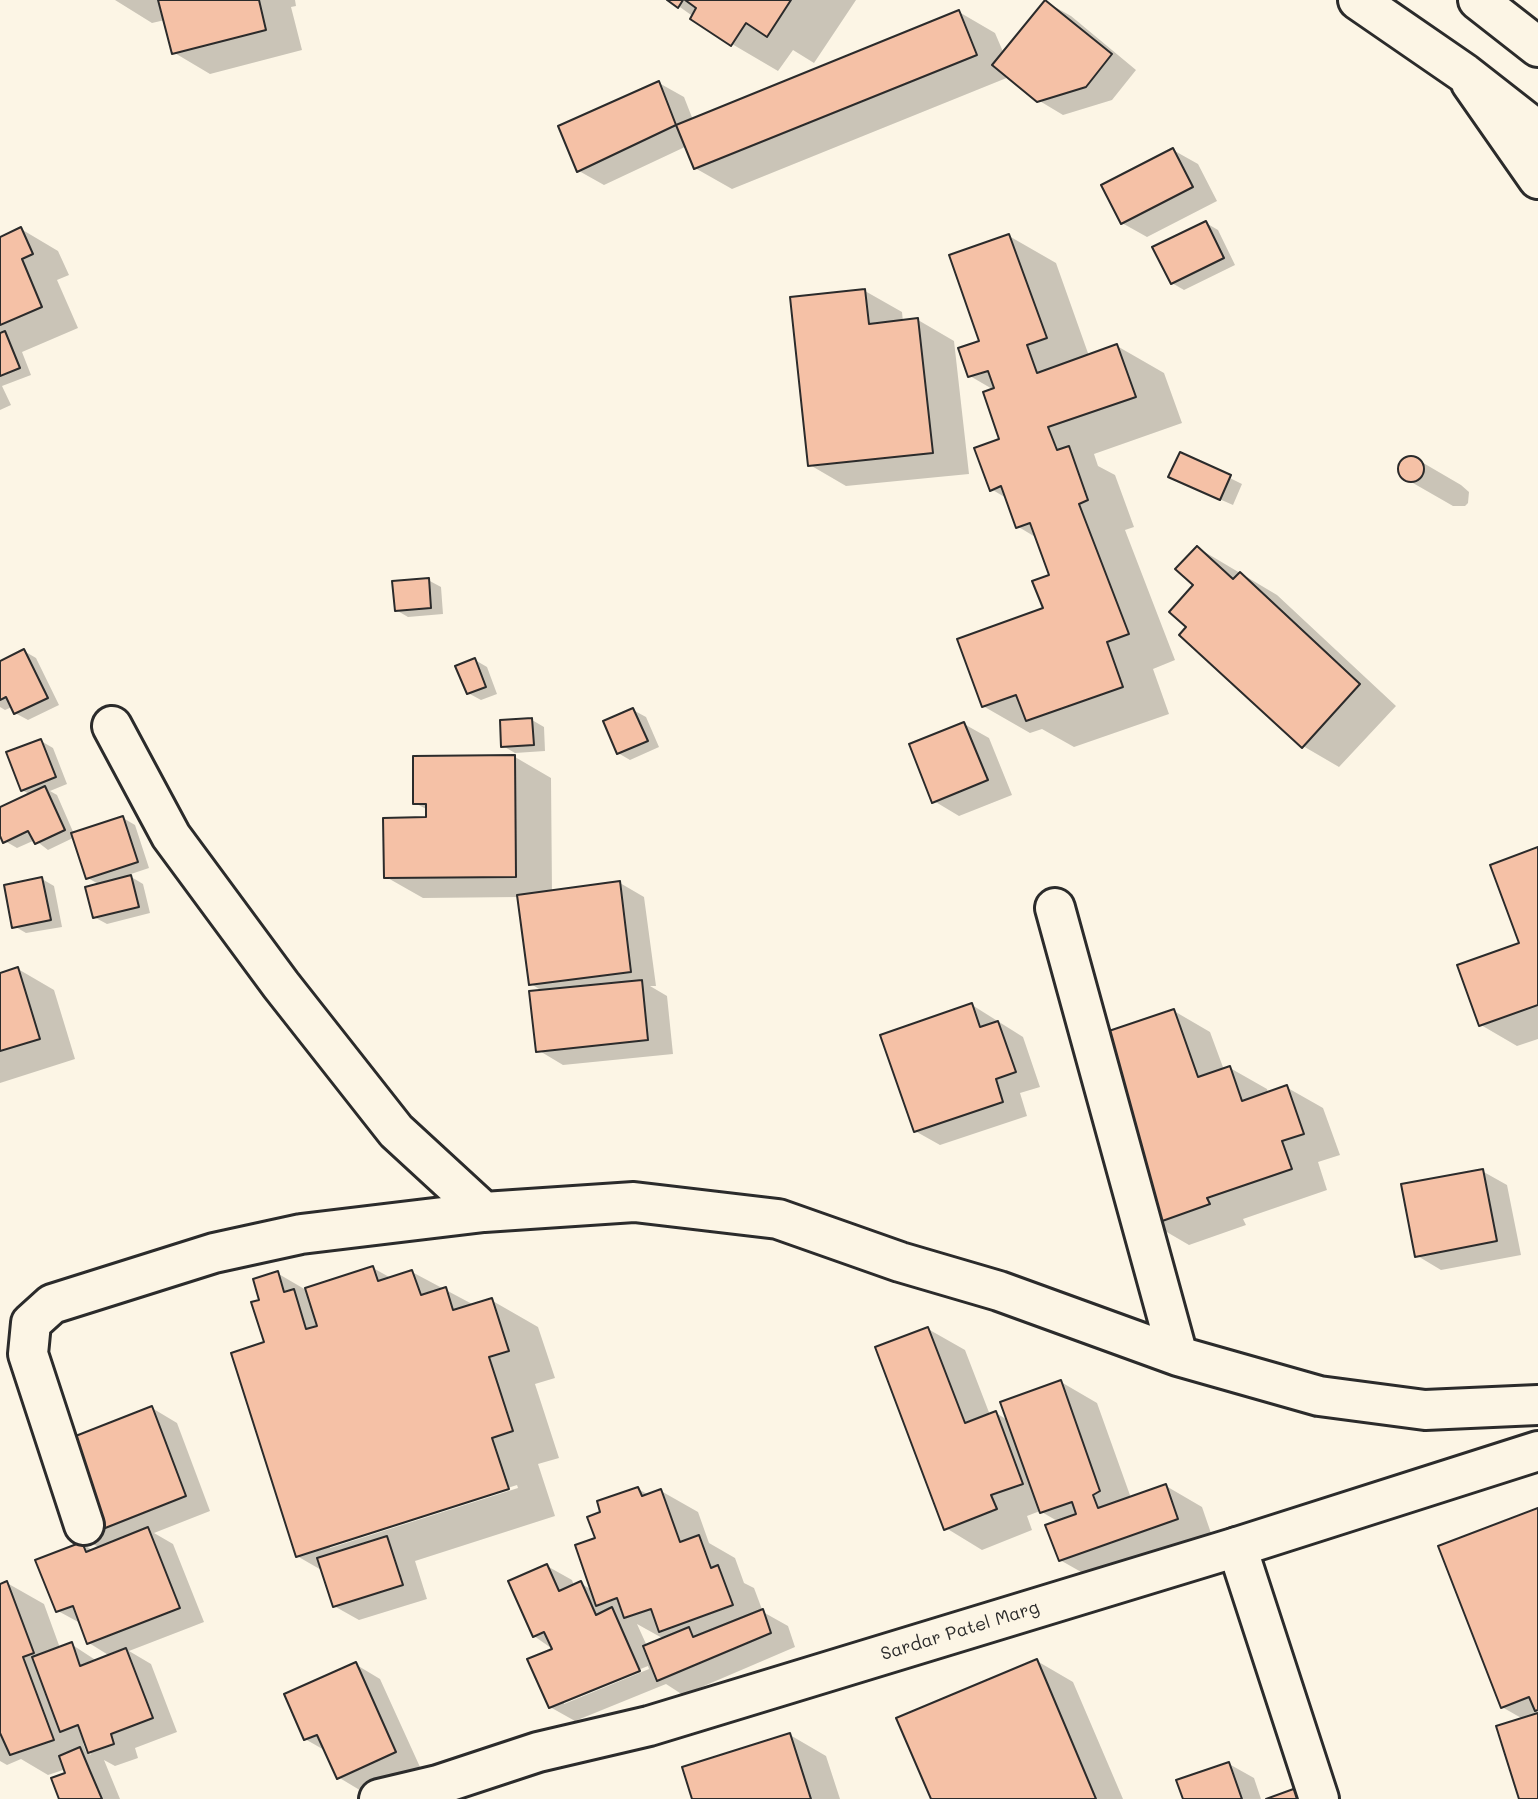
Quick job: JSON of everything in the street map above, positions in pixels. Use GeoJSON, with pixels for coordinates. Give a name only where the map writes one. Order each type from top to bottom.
{"type":"FeatureCollection","features":[{"type":"Feature","properties":{"kind":"street"},"geometry":{"type":"LineString","coordinates":[[1358,0],[1464,73],[1538,131]]}},
{"type":"Feature","properties":{"kind":"street"},"geometry":{"type":"LineString","coordinates":[[1478,0],[1538,47]]}},
{"type":"Feature","properties":{"kind":"street"},"geometry":{"type":"LineString","coordinates":[[1464,73],[1538,179]]}},
{"type":"Feature","properties":{"kind":"street"},"geometry":{"type":"LineString","coordinates":[[112,726],[171,836],[281,985],[396,1131],[484,1212]]}},
{"type":"Feature","properties":{"kind":"street"},"geometry":{"type":"LineString","coordinates":[[1055,908],[1178,1356]]}},
{"type":"Feature","properties":{"kind":"street"},"geometry":{"type":"LineString","coordinates":[[84,1525],[28,1354],[31,1323],[52,1304],[214,1253],[301,1234],[484,1212],[634,1202],[778,1219],[900,1262],[999,1291],[1178,1356],[1319,1396],[1425,1410],[1538,1405]]}},
{"type":"Feature","properties":{"kind":"street","name":"Sardar Patel Marg"},"geometry":{"type":"LineString","coordinates":[[379,1799],[440,1792],[538,1752],[649,1726],[1237,1548],[1538,1451]]}},
{"type":"Feature","properties":{"kind":"street"},"geometry":{"type":"LineString","coordinates":[[1237,1548],[1319,1799]]}},
{"type":"Feature","properties":{"kind":"building"},"geometry":{"type":"Polygon","coordinates":[[[158,0],[259,0],[266,30],[172,54],[158,0]]]}},
{"type":"Feature","properties":{"kind":"building"},"geometry":{"type":"Polygon","coordinates":[[[667,0],[683,0],[678,8],[667,0]]]}},
{"type":"Feature","properties":{"kind":"building"},"geometry":{"type":"Polygon","coordinates":[[[685,0],[791,0],[767,37],[746,23],[731,46],[690,19],[696,8],[685,0]]]}},
{"type":"Feature","properties":{"kind":"building"},"geometry":{"type":"Polygon","coordinates":[[[1045,0],[1112,54],[1086,87],[1037,102],[992,65],[1045,0]]]}},
{"type":"Feature","properties":{"kind":"building"},"geometry":{"type":"Polygon","coordinates":[[[959,10],[977,55],[694,169],[676,125],[959,10]]]}},
{"type":"Feature","properties":{"kind":"building"},"geometry":{"type":"Polygon","coordinates":[[[659,81],[676,125],[577,172],[558,126],[659,81]]]}},
{"type":"Feature","properties":{"kind":"building"},"geometry":{"type":"Polygon","coordinates":[[[1173,148],[1193,187],[1121,224],[1101,185],[1173,148]]]}},
{"type":"Feature","properties":{"kind":"building"},"geometry":{"type":"Polygon","coordinates":[[[1206,221],[1224,258],[1171,284],[1152,247],[1206,221]]]}},
{"type":"Feature","properties":{"kind":"building"},"geometry":{"type":"Polygon","coordinates":[[[21,227],[33,254],[22,259],[42,307],[0,325],[0,237],[21,227]]]}},
{"type":"Feature","properties":{"kind":"building"},"geometry":{"type":"Polygon","coordinates":[[[1009,234],[1047,338],[1027,345],[1037,373],[1117,344],[1136,397],[1048,427],[1057,450],[1069,446],[1088,500],[1079,504],[1129,634],[1107,642],[1123,687],[1026,721],[1016,695],[982,707],[957,639],[1043,608],[1032,581],[1049,575],[1030,523],[1016,528],[1001,486],[990,491],[974,448],[999,439],[983,392],[994,388],[988,371],[968,377],[958,348],[979,341],[949,255],[1009,234]]]}},
{"type":"Feature","properties":{"kind":"building"},"geometry":{"type":"Polygon","coordinates":[[[865,289],[869,324],[918,318],[933,453],[808,466],[790,297],[865,289]]]}},
{"type":"Feature","properties":{"kind":"building"},"geometry":{"type":"Polygon","coordinates":[[[5,331],[20,368],[0,376],[0,333],[5,331]]]}},
{"type":"Feature","properties":{"kind":"building"},"geometry":{"type":"Polygon","coordinates":[[[1180,452],[1231,475],[1220,500],[1168,477],[1180,452]]]}},
{"type":"Feature","properties":{"kind":"building"},"geometry":{"type":"Polygon","coordinates":[[[1411,456],[1420,460],[1424,469],[1420,478],[1411,482],[1402,478],[1398,469],[1402,460],[1411,456]]]}},
{"type":"Feature","properties":{"kind":"building"},"geometry":{"type":"Polygon","coordinates":[[[1197,546],[1233,579],[1240,572],[1360,684],[1302,748],[1179,635],[1186,627],[1169,612],[1193,585],[1175,569],[1197,546]]]}},
{"type":"Feature","properties":{"kind":"building"},"geometry":{"type":"Polygon","coordinates":[[[429,578],[431,608],[395,611],[392,581],[429,578]]]}},
{"type":"Feature","properties":{"kind":"building"},"geometry":{"type":"Polygon","coordinates":[[[24,649],[48,698],[14,714],[6,697],[0,700],[0,661],[24,649]]]}},
{"type":"Feature","properties":{"kind":"building"},"geometry":{"type":"Polygon","coordinates":[[[475,658],[486,687],[467,694],[455,666],[475,658]]]}},
{"type":"Feature","properties":{"kind":"building"},"geometry":{"type":"Polygon","coordinates":[[[633,708],[648,741],[617,754],[603,721],[633,708]]]}},
{"type":"Feature","properties":{"kind":"building"},"geometry":{"type":"Polygon","coordinates":[[[532,718],[534,745],[501,747],[500,720],[532,718]]]}},
{"type":"Feature","properties":{"kind":"building"},"geometry":{"type":"Polygon","coordinates":[[[964,722],[988,780],[932,803],[909,744],[964,722]]]}},
{"type":"Feature","properties":{"kind":"building"},"geometry":{"type":"Polygon","coordinates":[[[41,739],[56,777],[21,791],[6,752],[41,739]]]}},
{"type":"Feature","properties":{"kind":"building"},"geometry":{"type":"Polygon","coordinates":[[[515,755],[516,877],[384,878],[383,818],[426,817],[426,804],[413,804],[413,756],[515,755]]]}},
{"type":"Feature","properties":{"kind":"building"},"geometry":{"type":"Polygon","coordinates":[[[45,786],[65,830],[35,844],[28,831],[3,843],[0,836],[0,807],[45,786]]]}},
{"type":"Feature","properties":{"kind":"building"},"geometry":{"type":"Polygon","coordinates":[[[123,816],[138,862],[86,879],[71,833],[123,816]]]}},
{"type":"Feature","properties":{"kind":"building"},"geometry":{"type":"Polygon","coordinates":[[[1538,847],[1538,1005],[1479,1026],[1457,965],[1519,943],[1490,865],[1538,847]]]}},
{"type":"Feature","properties":{"kind":"building"},"geometry":{"type":"Polygon","coordinates":[[[131,875],[139,907],[93,918],[85,887],[131,875]]]}},
{"type":"Feature","properties":{"kind":"building"},"geometry":{"type":"Polygon","coordinates":[[[42,877],[51,920],[12,928],[4,885],[42,877]]]}},
{"type":"Feature","properties":{"kind":"building"},"geometry":{"type":"Polygon","coordinates":[[[620,881],[631,972],[529,985],[517,895],[620,881]]]}},
{"type":"Feature","properties":{"kind":"building"},"geometry":{"type":"Polygon","coordinates":[[[18,967],[40,1039],[0,1051],[0,973],[18,967]]]}},
{"type":"Feature","properties":{"kind":"building"},"geometry":{"type":"Polygon","coordinates":[[[642,980],[648,1040],[536,1052],[529,991],[642,980]]]}},
{"type":"Feature","properties":{"kind":"building"},"geometry":{"type":"Polygon","coordinates":[[[972,1003],[980,1027],[998,1021],[1016,1072],[996,1079],[1003,1102],[914,1132],[880,1035],[972,1003]]]}},
{"type":"Feature","properties":{"kind":"building"},"geometry":{"type":"Polygon","coordinates":[[[1174,1009],[1198,1077],[1230,1066],[1242,1101],[1287,1085],[1304,1134],[1282,1141],[1292,1169],[1207,1198],[1210,1204],[1151,1225],[1094,1036],[1174,1009]]]}},
{"type":"Feature","properties":{"kind":"building"},"geometry":{"type":"Polygon","coordinates":[[[1483,1169],[1497,1241],[1415,1257],[1401,1184],[1483,1169]]]}},
{"type":"Feature","properties":{"kind":"building"},"geometry":{"type":"Polygon","coordinates":[[[373,1266],[378,1281],[412,1270],[421,1295],[446,1287],[453,1310],[492,1298],[509,1351],[489,1357],[513,1431],[492,1438],[509,1489],[296,1557],[231,1353],[264,1342],[251,1302],[259,1300],[253,1279],[278,1271],[284,1292],[294,1289],[306,1329],[317,1326],[305,1288],[373,1266]]]}},
{"type":"Feature","properties":{"kind":"building"},"geometry":{"type":"Polygon","coordinates":[[[928,1327],[965,1423],[996,1411],[1023,1484],[991,1495],[997,1509],[944,1530],[875,1347],[928,1327]]]}},
{"type":"Feature","properties":{"kind":"building"},"geometry":{"type":"Polygon","coordinates":[[[1061,1380],[1100,1491],[1093,1495],[1098,1508],[1166,1484],[1178,1519],[1059,1561],[1045,1525],[1076,1514],[1072,1502],[1040,1513],[1000,1402],[1061,1380]]]}},
{"type":"Feature","properties":{"kind":"building"},"geometry":{"type":"Polygon","coordinates":[[[152,1406],[186,1496],[80,1538],[45,1448],[152,1406]]]}},
{"type":"Feature","properties":{"kind":"building"},"geometry":{"type":"Polygon","coordinates":[[[638,1487],[642,1496],[661,1489],[680,1542],[699,1535],[711,1568],[718,1565],[733,1605],[659,1632],[651,1609],[624,1618],[617,1598],[596,1606],[575,1545],[595,1538],[587,1517],[600,1512],[597,1501],[638,1487]]]}},
{"type":"Feature","properties":{"kind":"building"},"geometry":{"type":"Polygon","coordinates":[[[1538,1508],[1538,1710],[1535,1711],[1529,1697],[1501,1708],[1438,1546],[1538,1508]]]}},
{"type":"Feature","properties":{"kind":"building"},"geometry":{"type":"Polygon","coordinates":[[[148,1527],[180,1608],[87,1644],[73,1606],[56,1612],[35,1560],[82,1542],[86,1552],[148,1527]]]}},
{"type":"Feature","properties":{"kind":"building"},"geometry":{"type":"Polygon","coordinates":[[[387,1536],[403,1585],[333,1607],[317,1558],[387,1536]]]}},
{"type":"Feature","properties":{"kind":"building"},"geometry":{"type":"Polygon","coordinates":[[[547,1564],[559,1591],[581,1581],[596,1615],[612,1607],[640,1671],[549,1708],[527,1659],[552,1649],[544,1632],[533,1637],[508,1581],[547,1564]]]}},
{"type":"Feature","properties":{"kind":"building"},"geometry":{"type":"Polygon","coordinates":[[[7,1581],[34,1653],[23,1657],[54,1740],[10,1755],[0,1733],[0,1584],[7,1581]]]}},
{"type":"Feature","properties":{"kind":"building"},"geometry":{"type":"Polygon","coordinates":[[[763,1609],[771,1633],[657,1681],[643,1646],[689,1627],[693,1637],[763,1609]]]}},
{"type":"Feature","properties":{"kind":"building"},"geometry":{"type":"Polygon","coordinates":[[[72,1642],[80,1666],[126,1648],[153,1718],[111,1734],[114,1744],[88,1753],[78,1725],[60,1732],[32,1657],[72,1642]]]}},
{"type":"Feature","properties":{"kind":"building"},"geometry":{"type":"Polygon","coordinates":[[[1037,1659],[1096,1799],[931,1799],[896,1718],[1037,1659]]]}},
{"type":"Feature","properties":{"kind":"building"},"geometry":{"type":"Polygon","coordinates":[[[356,1662],[396,1752],[337,1779],[317,1735],[304,1740],[284,1694],[356,1662]]]}},
{"type":"Feature","properties":{"kind":"building"},"geometry":{"type":"Polygon","coordinates":[[[1538,1713],[1538,1799],[1519,1799],[1496,1726],[1538,1713]]]}},
{"type":"Feature","properties":{"kind":"building"},"geometry":{"type":"Polygon","coordinates":[[[790,1733],[811,1799],[692,1799],[682,1767],[790,1733]]]}},
{"type":"Feature","properties":{"kind":"building"},"geometry":{"type":"Polygon","coordinates":[[[80,1747],[102,1799],[59,1799],[51,1778],[65,1773],[59,1756],[80,1747]]]}},
{"type":"Feature","properties":{"kind":"building"},"geometry":{"type":"Polygon","coordinates":[[[1229,1762],[1242,1799],[1183,1799],[1176,1780],[1229,1762]]]}},
{"type":"Feature","properties":{"kind":"building"},"geometry":{"type":"Polygon","coordinates":[[[1299,1787],[1303,1799],[1266,1799],[1299,1787]]]}}]}
